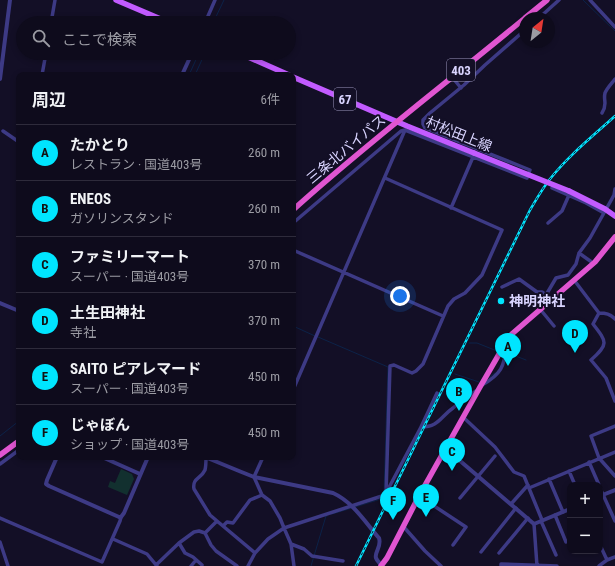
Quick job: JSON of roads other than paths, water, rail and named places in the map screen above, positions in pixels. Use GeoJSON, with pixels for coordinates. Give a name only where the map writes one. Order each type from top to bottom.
{"type":"FeatureCollection","features":[{"type":"Feature","properties":{"kind":"highway","name":"403"},"geometry":{"type":"LineString","coordinates":[[532,12],[547,0]]}},
{"type":"Feature","properties":{"kind":"highway","name":"403"},"geometry":{"type":"LineString","coordinates":[[397,122],[519,23]]}},
{"type":"Feature","properties":{"kind":"highway","name":"三条北バイパス"},"geometry":{"type":"LineString","coordinates":[[296,207],[319,186],[397,122]]}},
{"type":"Feature","properties":{"kind":"highway"},"geometry":{"type":"LineString","coordinates":[[382,566],[445,448],[512,333],[593,263],[615,238]]}},
{"type":"Feature","properties":{"kind":"highway"},"geometry":{"type":"LineString","coordinates":[[0,455],[16,443]]}},
{"type":"Feature","properties":{"kind":"main road"},"geometry":{"type":"LineString","coordinates":[[116,0],[154,16]]}},
{"type":"Feature","properties":{"kind":"main road"},"geometry":{"type":"LineString","coordinates":[[255,60],[283,72]]}},
{"type":"Feature","properties":{"kind":"main road","name":"村松田上線"},"geometry":{"type":"LineString","coordinates":[[296,78],[474,155],[569,193],[615,216]]}},
{"type":"Feature","properties":{"kind":"street"},"geometry":{"type":"LineString","coordinates":[[0,79],[10,0]]}},
{"type":"Feature","properties":{"kind":"street"},"geometry":{"type":"LineString","coordinates":[[52,16],[55,0]]}},
{"type":"Feature","properties":{"kind":"street"},"geometry":{"type":"LineString","coordinates":[[208,16],[215,0]]}},
{"type":"Feature","properties":{"kind":"street"},"geometry":{"type":"LineString","coordinates":[[546,12],[559,0]]}},
{"type":"Feature","properties":{"kind":"street"},"geometry":{"type":"LineString","coordinates":[[590,0],[615,27]]}},
{"type":"Feature","properties":{"kind":"street"},"geometry":{"type":"LineString","coordinates":[[296,220],[401,131],[405,130],[474,155],[527,178],[530,170],[425,128],[423,124],[423,120],[430,113],[461,88],[519,35]]}},
{"type":"Feature","properties":{"kind":"street"},"geometry":{"type":"LineString","coordinates":[[43,72],[45,60]]}},
{"type":"Feature","properties":{"kind":"street"},"geometry":{"type":"LineString","coordinates":[[183,72],[189,60]]}},
{"type":"Feature","properties":{"kind":"street"},"geometry":{"type":"LineString","coordinates":[[452,77],[461,88]]}},
{"type":"Feature","properties":{"kind":"street"},"geometry":{"type":"LineString","coordinates":[[602,113],[605,108],[605,95],[608,87],[615,79]]}},
{"type":"Feature","properties":{"kind":"street"},"geometry":{"type":"LineString","coordinates":[[296,383],[405,130]]}},
{"type":"Feature","properties":{"kind":"street"},"geometry":{"type":"LineString","coordinates":[[3,131],[16,140]]}},
{"type":"Feature","properties":{"kind":"street"},"geometry":{"type":"LineString","coordinates":[[451,208],[474,155]]}},
{"type":"Feature","properties":{"kind":"street"},"geometry":{"type":"LineString","coordinates":[[385,178],[502,230],[482,274],[465,293],[454,299],[448,306],[423,364],[412,373],[394,365],[390,366],[386,494]]}},
{"type":"Feature","properties":{"kind":"street"},"geometry":{"type":"LineString","coordinates":[[548,223],[562,211],[569,193],[552,188]]}},
{"type":"Feature","properties":{"kind":"street"},"geometry":{"type":"LineString","coordinates":[[546,295],[556,278],[568,275],[576,264],[579,253],[590,238],[614,195],[615,188]]}},
{"type":"Feature","properties":{"kind":"street"},"geometry":{"type":"LineString","coordinates":[[296,251],[444,316]]}},
{"type":"Feature","properties":{"kind":"street"},"geometry":{"type":"LineString","coordinates":[[579,253],[593,263]]}},
{"type":"Feature","properties":{"kind":"street"},"geometry":{"type":"LineString","coordinates":[[502,288],[519,279],[537,292],[542,292],[551,299]]}},
{"type":"Feature","properties":{"kind":"street"},"geometry":{"type":"LineString","coordinates":[[574,280],[599,313],[611,315],[615,319]]}},
{"type":"Feature","properties":{"kind":"street"},"geometry":{"type":"LineString","coordinates":[[0,303],[16,310]]}},
{"type":"Feature","properties":{"kind":"street"},"geometry":{"type":"LineString","coordinates":[[540,309],[554,326]]}},
{"type":"Feature","properties":{"kind":"street"},"geometry":{"type":"LineString","coordinates":[[599,313],[593,324],[603,337],[604,346],[602,351],[591,360],[606,378],[615,401]]}},
{"type":"Feature","properties":{"kind":"street"},"geometry":{"type":"LineString","coordinates":[[421,427],[431,426],[438,422],[451,409],[489,382],[500,371],[505,356],[505,344]]}},
{"type":"Feature","properties":{"kind":"street"},"geometry":{"type":"LineString","coordinates":[[248,566],[255,553],[268,539],[284,528],[386,494],[437,393]]}},
{"type":"Feature","properties":{"kind":"street"},"geometry":{"type":"LineString","coordinates":[[463,417],[495,447],[514,472],[524,476],[556,555]]}},
{"type":"Feature","properties":{"kind":"street"},"geometry":{"type":"LineString","coordinates":[[615,426],[591,436],[599,458],[615,476]]}},
{"type":"Feature","properties":{"kind":"street"},"geometry":{"type":"LineString","coordinates":[[445,448],[534,524],[537,566]]}},
{"type":"Feature","properties":{"kind":"street"},"geometry":{"type":"LineString","coordinates":[[0,464],[16,452]]}},
{"type":"Feature","properties":{"kind":"street"},"geometry":{"type":"LineString","coordinates":[[511,504],[528,486],[615,452]]}},
{"type":"Feature","properties":{"kind":"street"},"geometry":{"type":"LineString","coordinates":[[460,498],[495,456]]}},
{"type":"Feature","properties":{"kind":"street"},"geometry":{"type":"LineString","coordinates":[[56,460],[46,484],[121,517]]}},
{"type":"Feature","properties":{"kind":"street"},"geometry":{"type":"LineString","coordinates":[[109,460],[140,474]]}},
{"type":"Feature","properties":{"kind":"street"},"geometry":{"type":"LineString","coordinates":[[0,518],[102,562],[147,460]]}},
{"type":"Feature","properties":{"kind":"street"},"geometry":{"type":"LineString","coordinates":[[206,460],[205,470],[194,481],[194,489],[210,514],[255,553]]}},
{"type":"Feature","properties":{"kind":"street"},"geometry":{"type":"LineString","coordinates":[[213,460],[254,477],[333,493],[341,496],[352,505],[379,538],[380,546],[375,557],[382,566]]}},
{"type":"Feature","properties":{"kind":"street"},"geometry":{"type":"LineString","coordinates":[[262,460],[254,477],[262,495],[270,501],[280,518],[291,544],[294,566]]}},
{"type":"Feature","properties":{"kind":"street"},"geometry":{"type":"LineString","coordinates":[[589,462],[597,482]]}},
{"type":"Feature","properties":{"kind":"street"},"geometry":{"type":"LineString","coordinates":[[569,470],[574,482]]}},
{"type":"Feature","properties":{"kind":"street"},"geometry":{"type":"LineString","coordinates":[[549,479],[563,512]]}},
{"type":"Feature","properties":{"kind":"street"},"geometry":{"type":"LineString","coordinates":[[603,495],[615,490]]}},
{"type":"Feature","properties":{"kind":"street"},"geometry":{"type":"LineString","coordinates":[[223,526],[227,522],[233,523],[250,500],[262,495]]}},
{"type":"Feature","properties":{"kind":"street"},"geometry":{"type":"LineString","coordinates":[[419,496],[466,527],[453,545]]}},
{"type":"Feature","properties":{"kind":"street"},"geometry":{"type":"LineString","coordinates":[[603,497],[614,515],[615,521]]}},
{"type":"Feature","properties":{"kind":"street"},"geometry":{"type":"LineString","coordinates":[[480,552],[516,508]]}},
{"type":"Feature","properties":{"kind":"street"},"geometry":{"type":"LineString","coordinates":[[534,524],[567,510]]}},
{"type":"Feature","properties":{"kind":"street"},"geometry":{"type":"LineString","coordinates":[[555,515],[567,542]]}},
{"type":"Feature","properties":{"kind":"street"},"geometry":{"type":"LineString","coordinates":[[499,553],[528,518]]}},
{"type":"Feature","properties":{"kind":"street"},"geometry":{"type":"LineString","coordinates":[[205,533],[217,521]]}},
{"type":"Feature","properties":{"kind":"street"},"geometry":{"type":"LineString","coordinates":[[403,526],[425,551],[441,566]]}},
{"type":"Feature","properties":{"kind":"street"},"geometry":{"type":"LineString","coordinates":[[113,539],[147,554],[156,566],[179,543],[194,532],[200,531],[205,533],[216,551],[237,566]]}},
{"type":"Feature","properties":{"kind":"street"},"geometry":{"type":"LineString","coordinates":[[0,542],[2,552],[6,558],[8,566]]}},
{"type":"Feature","properties":{"kind":"street"},"geometry":{"type":"LineString","coordinates":[[179,543],[185,553],[202,565]]}},
{"type":"Feature","properties":{"kind":"street"},"geometry":{"type":"LineString","coordinates":[[291,544],[304,549],[312,556],[343,561]]}},
{"type":"Feature","properties":{"kind":"street"},"geometry":{"type":"LineString","coordinates":[[603,551],[607,560]]}},
{"type":"Feature","properties":{"kind":"street"},"geometry":{"type":"LineString","coordinates":[[599,566],[607,560],[615,557]]}},
{"type":"Feature","properties":{"kind":"street"},"geometry":{"type":"LineString","coordinates":[[0,560],[6,558]]}},
{"type":"Feature","properties":{"kind":"street"},"geometry":{"type":"LineString","coordinates":[[191,566],[196,560]]}},
{"type":"Feature","properties":{"kind":"street"},"geometry":{"type":"LineString","coordinates":[[501,566],[501,564],[557,566]]}},
{"type":"Feature","properties":{"kind":"waterway"},"geometry":{"type":"LineString","coordinates":[[216,16],[224,0]]}},
{"type":"Feature","properties":{"kind":"waterway"},"geometry":{"type":"LineString","coordinates":[[583,0],[615,31]]}},
{"type":"Feature","properties":{"kind":"waterway"},"geometry":{"type":"LineString","coordinates":[[190,72],[196,60]]}},
{"type":"Feature","properties":{"kind":"waterway"},"geometry":{"type":"LineString","coordinates":[[196,72],[202,60]]}},
{"type":"Feature","properties":{"kind":"waterway"},"geometry":{"type":"LineString","coordinates":[[296,327],[315,336]]}},
{"type":"Feature","properties":{"kind":"waterway"},"geometry":{"type":"LineString","coordinates":[[318,337],[388,367],[384,494]]}},
{"type":"Feature","properties":{"kind":"waterway"},"geometry":{"type":"LineString","coordinates":[[469,343],[477,343],[497,351]]}},
{"type":"Feature","properties":{"kind":"waterway"},"geometry":{"type":"LineString","coordinates":[[508,353],[526,360]]}},
{"type":"Feature","properties":{"kind":"waterway"},"geometry":{"type":"LineString","coordinates":[[487,379],[495,373]]}},
{"type":"Feature","properties":{"kind":"waterway"},"geometry":{"type":"LineString","coordinates":[[455,374],[479,382]]}},
{"type":"Feature","properties":{"kind":"waterway"},"geometry":{"type":"LineString","coordinates":[[0,436],[16,423]]}},
{"type":"Feature","properties":{"kind":"waterway"},"geometry":{"type":"LineString","coordinates":[[355,507],[384,497]]}},
{"type":"Feature","properties":{"kind":"waterway"},"geometry":{"type":"LineString","coordinates":[[332,514],[352,508]]}},
{"type":"Feature","properties":{"kind":"waterway"},"geometry":{"type":"LineString","coordinates":[[311,566],[327,516]]}},
{"type":"Feature","properties":{"kind":"railway"},"geometry":{"type":"LineString","coordinates":[[356,566],[530,210],[544,187],[557,170],[581,146],[615,116]]}},
{"type":"Feature","properties":{"kind":"place","name":"神明神社"},"geometry":{"type":"Point","coordinates":[501,301]}},
{"type":"Feature","properties":{"kind":"place","name":"土生田神社"},"geometry":{"type":"Point","coordinates":[575,353]}},
{"type":"Feature","properties":{"kind":"place","name":"たかとり"},"geometry":{"type":"Point","coordinates":[508,366]}},
{"type":"Feature","properties":{"kind":"place","name":"ENEOS"},"geometry":{"type":"Point","coordinates":[459,411]}},
{"type":"Feature","properties":{"kind":"place","name":"ファミリーマート"},"geometry":{"type":"Point","coordinates":[452,471]}},
{"type":"Feature","properties":{"kind":"place","name":"SAITO ピアレマード"},"geometry":{"type":"Point","coordinates":[426,517]}},
{"type":"Feature","properties":{"kind":"place","name":"じゃぼん"},"geometry":{"type":"Point","coordinates":[393,520]}}]}
